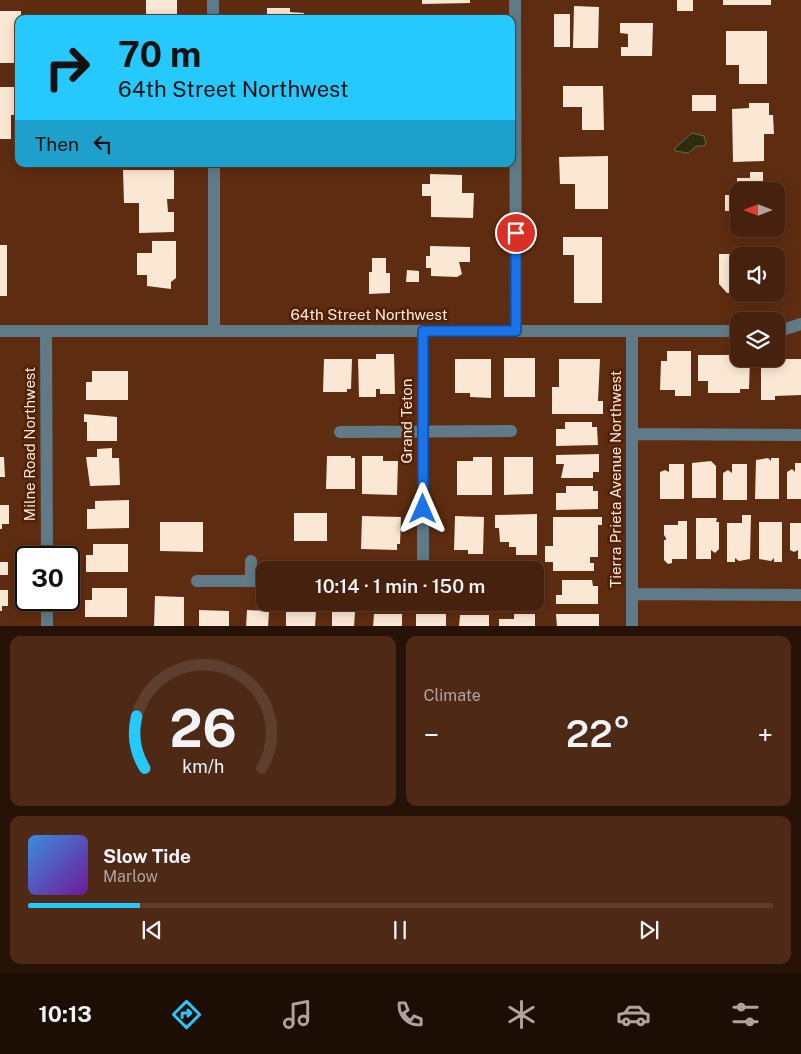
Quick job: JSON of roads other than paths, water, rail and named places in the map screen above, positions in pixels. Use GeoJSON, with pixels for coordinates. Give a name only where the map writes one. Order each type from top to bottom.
{"type":"FeatureCollection","features":[{"type":"Feature","properties":{"kind":"street"},"geometry":{"type":"LineString","coordinates":[[213,0],[214,15]]}},
{"type":"Feature","properties":{"kind":"street"},"geometry":{"type":"LineString","coordinates":[[515,0],[516,331]]}},
{"type":"Feature","properties":{"kind":"street"},"geometry":{"type":"LineString","coordinates":[[214,167],[214,331]]}},
{"type":"Feature","properties":{"kind":"street"},"geometry":{"type":"LineString","coordinates":[[785,329],[801,324]]}},
{"type":"Feature","properties":{"kind":"street","name":"64th Street Northwest"},"geometry":{"type":"LineString","coordinates":[[0,331],[730,331]]}},
{"type":"Feature","properties":{"kind":"street","name":"Milne Road Northwest"},"geometry":{"type":"LineString","coordinates":[[46,331],[46,546]]}},
{"type":"Feature","properties":{"kind":"street","name":"Grand Teton"},"geometry":{"type":"LineString","coordinates":[[423,331],[423,561]]}},
{"type":"Feature","properties":{"kind":"street","name":"Tierra Prieta Avenue Northwest"},"geometry":{"type":"LineString","coordinates":[[632,331],[632,626]]}},
{"type":"Feature","properties":{"kind":"street"},"geometry":{"type":"LineString","coordinates":[[340,432],[511,431]]}},
{"type":"Feature","properties":{"kind":"street"},"geometry":{"type":"LineString","coordinates":[[633,434],[801,435]]}},
{"type":"Feature","properties":{"kind":"street"},"geometry":{"type":"LineString","coordinates":[[251,561],[251,581]]}},
{"type":"Feature","properties":{"kind":"street"},"geometry":{"type":"LineString","coordinates":[[197,581],[256,581]]}},
{"type":"Feature","properties":{"kind":"street"},"geometry":{"type":"LineString","coordinates":[[632,594],[801,595]]}},
{"type":"Feature","properties":{"kind":"street"},"geometry":{"type":"LineString","coordinates":[[47,611],[47,626]]}}]}
